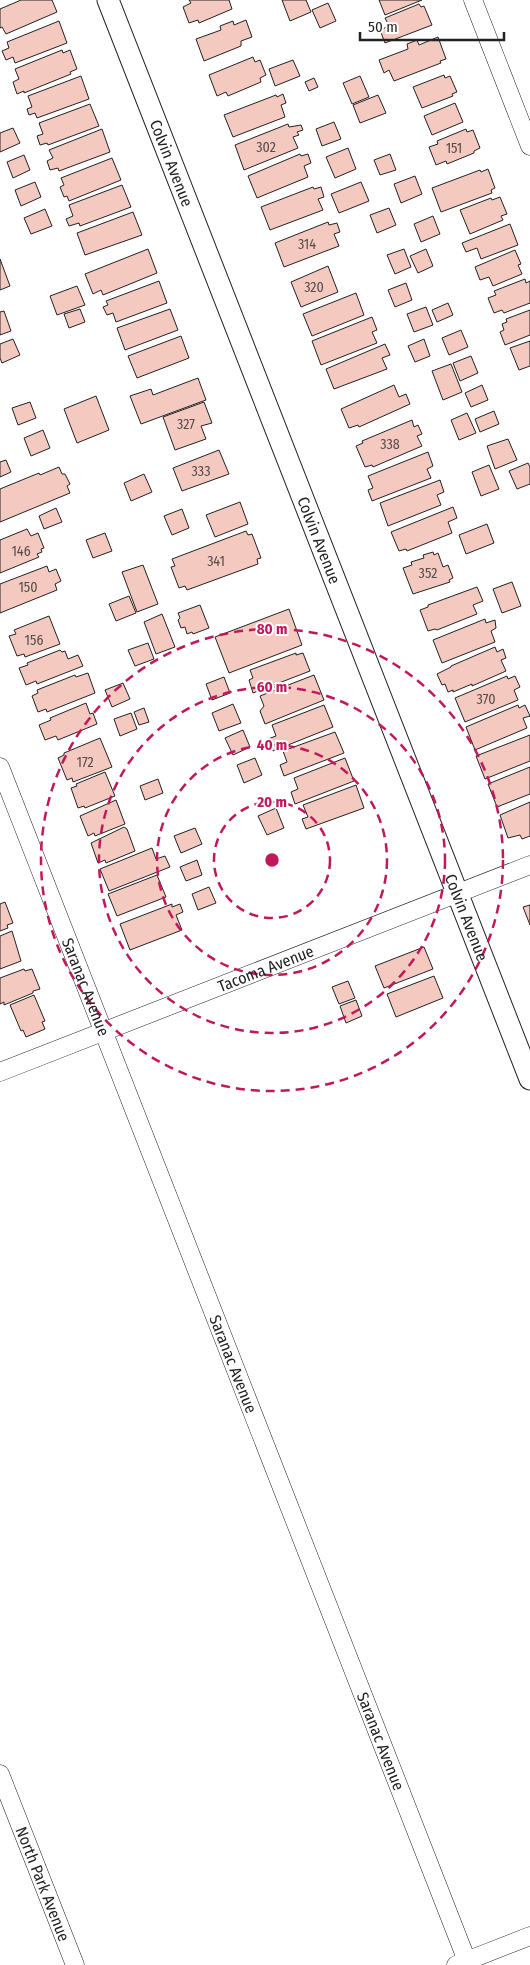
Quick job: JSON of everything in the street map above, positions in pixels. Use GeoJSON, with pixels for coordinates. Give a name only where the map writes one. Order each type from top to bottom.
{"type":"FeatureCollection","features":[{"type":"Feature","properties":{"kind":"street","name":"Colvin Avenue"},"geometry":{"type":"LineString","coordinates":[[108,0],[530,1079]]}},
{"type":"Feature","properties":{"kind":"street"},"geometry":{"type":"LineString","coordinates":[[473,0],[530,146]]}},
{"type":"Feature","properties":{"kind":"street","name":"Saranac Avenue"},"geometry":{"type":"LineString","coordinates":[[0,767],[461,1963]]}},
{"type":"Feature","properties":{"kind":"street","name":"Tacoma Avenue"},"geometry":{"type":"LineString","coordinates":[[0,1072],[530,865]]}},
{"type":"Feature","properties":{"kind":"street","name":"North Park Avenue"},"geometry":{"type":"LineString","coordinates":[[0,1774],[75,1965]]}},
{"type":"Feature","properties":{"kind":"street"},"geometry":{"type":"LineString","coordinates":[[461,1963],[530,1936]]}},
{"type":"Feature","properties":{"kind":"building"},"geometry":{"type":"Polygon","coordinates":[[[21,0],[52,0],[57,12],[6,34],[2,27],[0,28],[0,9],[21,0]]]}},
{"type":"Feature","properties":{"kind":"building"},"geometry":{"type":"Polygon","coordinates":[[[189,0],[229,0],[232,9],[199,23],[198,20],[189,23],[183,7],[191,3],[189,0]]]}},
{"type":"Feature","properties":{"kind":"building"},"geometry":{"type":"Polygon","coordinates":[[[282,0],[306,0],[311,12],[290,21],[282,0]]]}},
{"type":"Feature","properties":{"kind":"building"},"geometry":{"type":"Polygon","coordinates":[[[379,0],[422,0],[385,15],[379,0]]]}},
{"type":"Feature","properties":{"kind":"building"},"geometry":{"type":"Polygon","coordinates":[[[328,3],[336,21],[320,28],[312,10],[328,3]]]}},
{"type":"Feature","properties":{"kind":"building"},"geometry":{"type":"Polygon","coordinates":[[[419,4],[421,7],[424,6],[432,25],[385,43],[380,30],[389,26],[385,18],[419,4]]]}},
{"type":"Feature","properties":{"kind":"building"},"geometry":{"type":"Polygon","coordinates":[[[246,20],[252,37],[241,41],[241,46],[204,61],[196,39],[221,30],[220,26],[233,21],[234,25],[246,20]]]}},
{"type":"Feature","properties":{"kind":"building"},"geometry":{"type":"Polygon","coordinates":[[[59,21],[67,43],[15,63],[13,57],[6,60],[2,51],[9,48],[7,42],[59,21]]]}},
{"type":"Feature","properties":{"kind":"building"},"geometry":{"type":"Polygon","coordinates":[[[438,37],[446,59],[440,61],[441,63],[394,81],[389,70],[384,73],[379,60],[408,49],[407,44],[417,40],[419,45],[438,37]]]}},
{"type":"Feature","properties":{"kind":"building"},"geometry":{"type":"Polygon","coordinates":[[[62,50],[63,53],[70,50],[77,69],[70,72],[71,74],[17,94],[13,82],[19,79],[15,69],[62,50]]]}},
{"type":"Feature","properties":{"kind":"building"},"geometry":{"type":"Polygon","coordinates":[[[253,57],[255,62],[260,60],[266,75],[260,78],[261,82],[228,96],[226,92],[217,96],[209,75],[253,57]]]}},
{"type":"Feature","properties":{"kind":"building"},"geometry":{"type":"Polygon","coordinates":[[[293,60],[300,76],[275,86],[269,69],[293,60]]]}},
{"type":"Feature","properties":{"kind":"building"},"geometry":{"type":"Polygon","coordinates":[[[444,75],[445,78],[450,76],[457,92],[452,94],[453,96],[422,108],[413,87],[444,75]]]}},
{"type":"Feature","properties":{"kind":"building"},"geometry":{"type":"Polygon","coordinates":[[[81,76],[89,99],[37,118],[35,113],[29,115],[27,109],[32,107],[28,96],[81,76]]]}},
{"type":"Feature","properties":{"kind":"building"},"geometry":{"type":"Polygon","coordinates":[[[360,76],[369,97],[352,104],[343,83],[360,76]]]}},
{"type":"Feature","properties":{"kind":"building"},"geometry":{"type":"Polygon","coordinates":[[[314,78],[318,87],[309,91],[305,82],[314,78]]]}},
{"type":"Feature","properties":{"kind":"building"},"geometry":{"type":"Polygon","coordinates":[[[283,94],[286,103],[281,105],[285,117],[233,137],[224,115],[283,94]]]}},
{"type":"Feature","properties":{"kind":"building"},"geometry":{"type":"Polygon","coordinates":[[[378,95],[386,113],[360,123],[353,105],[378,95]]]}},
{"type":"Feature","properties":{"kind":"building"},"geometry":{"type":"Polygon","coordinates":[[[455,103],[463,122],[432,135],[424,116],[455,103]]]}},
{"type":"Feature","properties":{"kind":"building"},"geometry":{"type":"Polygon","coordinates":[[[90,104],[99,126],[48,145],[47,143],[40,145],[37,136],[43,134],[39,123],[90,104]]]}},
{"type":"Feature","properties":{"kind":"building"},"geometry":{"type":"Polygon","coordinates":[[[334,122],[341,139],[322,146],[316,129],[334,122]]]}},
{"type":"Feature","properties":{"kind":"building"},"geometry":{"type":"Polygon","coordinates":[[[288,124],[289,127],[301,125],[303,130],[297,132],[299,135],[293,137],[298,148],[244,170],[235,145],[288,124]]]}},
{"type":"Feature","properties":{"kind":"building"},"geometry":{"type":"Polygon","coordinates":[[[13,128],[20,143],[0,152],[0,133],[13,128]]]}},
{"type":"Feature","properties":{"kind":"building"},"geometry":{"type":"Polygon","coordinates":[[[102,129],[110,152],[59,171],[58,168],[50,170],[47,161],[53,158],[49,150],[102,129]]]}},
{"type":"Feature","properties":{"kind":"building"},"geometry":{"type":"Polygon","coordinates":[[[466,129],[467,132],[473,130],[480,148],[474,151],[474,153],[447,164],[446,161],[436,165],[429,147],[438,144],[437,141],[466,129]]]}},
{"type":"Feature","properties":{"kind":"building"},"geometry":{"type":"Polygon","coordinates":[[[348,148],[356,169],[335,178],[326,157],[348,148]]]}},
{"type":"Feature","properties":{"kind":"building"},"geometry":{"type":"Polygon","coordinates":[[[300,154],[301,156],[308,154],[311,163],[304,166],[308,177],[257,198],[248,176],[300,154]]]}},
{"type":"Feature","properties":{"kind":"building"},"geometry":{"type":"Polygon","coordinates":[[[390,154],[396,170],[380,175],[374,160],[390,154]]]}},
{"type":"Feature","properties":{"kind":"building"},"geometry":{"type":"Polygon","coordinates":[[[24,155],[30,170],[13,178],[7,162],[24,155]]]}},
{"type":"Feature","properties":{"kind":"building"},"geometry":{"type":"Polygon","coordinates":[[[112,158],[121,180],[69,201],[67,196],[64,197],[60,187],[64,185],[61,178],[112,158]]]}},
{"type":"Feature","properties":{"kind":"building"},"geometry":{"type":"Polygon","coordinates":[[[488,169],[495,188],[491,190],[492,193],[441,212],[432,188],[480,170],[481,172],[488,169]]]}},
{"type":"Feature","properties":{"kind":"building"},"geometry":{"type":"Polygon","coordinates":[[[415,176],[422,194],[401,203],[394,184],[415,176]]]}},
{"type":"Feature","properties":{"kind":"building"},"geometry":{"type":"Polygon","coordinates":[[[35,182],[41,197],[21,206],[15,190],[35,182]]]}},
{"type":"Feature","properties":{"kind":"building"},"geometry":{"type":"Polygon","coordinates":[[[361,182],[369,201],[339,213],[331,194],[361,182]]]}},
{"type":"Feature","properties":{"kind":"building"},"geometry":{"type":"Polygon","coordinates":[[[122,185],[131,207],[80,226],[79,223],[69,226],[66,219],[73,216],[69,205],[122,185]]]}},
{"type":"Feature","properties":{"kind":"building"},"geometry":{"type":"Polygon","coordinates":[[[313,187],[314,189],[321,187],[324,197],[318,199],[323,210],[270,230],[261,207],[313,187]]]}},
{"type":"Feature","properties":{"kind":"building"},"geometry":{"type":"Polygon","coordinates":[[[500,197],[507,214],[501,216],[503,220],[470,234],[460,210],[491,198],[492,200],[500,197]]]}},
{"type":"Feature","properties":{"kind":"building"},"geometry":{"type":"Polygon","coordinates":[[[389,208],[396,225],[377,233],[370,215],[389,208]]]}},
{"type":"Feature","properties":{"kind":"building"},"geometry":{"type":"Polygon","coordinates":[[[45,209],[52,226],[31,234],[24,218],[45,209]]]}},
{"type":"Feature","properties":{"kind":"building"},"geometry":{"type":"Polygon","coordinates":[[[133,212],[142,235],[85,255],[77,233],[133,212]]]}},
{"type":"Feature","properties":{"kind":"building"},"geometry":{"type":"Polygon","coordinates":[[[433,216],[440,234],[421,242],[414,224],[433,216]]]}},
{"type":"Feature","properties":{"kind":"building"},"geometry":{"type":"Polygon","coordinates":[[[328,222],[329,225],[337,223],[340,232],[334,234],[339,246],[284,267],[275,243],[328,222]]]}},
{"type":"Feature","properties":{"kind":"building"},"geometry":{"type":"Polygon","coordinates":[[[510,224],[518,245],[481,259],[477,248],[466,252],[462,243],[510,224]]]}},
{"type":"Feature","properties":{"kind":"building"},"geometry":{"type":"Polygon","coordinates":[[[148,249],[157,273],[103,295],[101,290],[93,294],[85,274],[148,249]]]}},
{"type":"Feature","properties":{"kind":"building"},"geometry":{"type":"Polygon","coordinates":[[[404,249],[411,267],[395,274],[387,255],[404,249]]]}},
{"type":"Feature","properties":{"kind":"building"},"geometry":{"type":"Polygon","coordinates":[[[426,249],[433,266],[418,273],[410,256],[426,249]]]}},
{"type":"Feature","properties":{"kind":"building"},"geometry":{"type":"Polygon","coordinates":[[[515,250],[521,264],[518,265],[522,274],[493,286],[489,277],[480,280],[475,267],[515,250]]]}},
{"type":"Feature","properties":{"kind":"building"},"geometry":{"type":"Polygon","coordinates":[[[0,259],[10,286],[0,290],[0,259]]]}},
{"type":"Feature","properties":{"kind":"building"},"geometry":{"type":"Polygon","coordinates":[[[328,266],[338,292],[301,307],[291,282],[328,266]]]}},
{"type":"Feature","properties":{"kind":"building"},"geometry":{"type":"Polygon","coordinates":[[[525,279],[526,283],[530,281],[530,303],[504,313],[502,310],[494,313],[488,298],[496,295],[494,291],[525,279]]]}},
{"type":"Feature","properties":{"kind":"building"},"geometry":{"type":"Polygon","coordinates":[[[159,281],[167,303],[116,322],[113,313],[107,315],[103,307],[108,305],[106,301],[159,281]]]}},
{"type":"Feature","properties":{"kind":"building"},"geometry":{"type":"Polygon","coordinates":[[[406,283],[412,300],[395,307],[388,290],[406,283]]]}},
{"type":"Feature","properties":{"kind":"building"},"geometry":{"type":"Polygon","coordinates":[[[77,286],[85,305],[57,315],[50,296],[77,286]]]}},
{"type":"Feature","properties":{"kind":"building"},"geometry":{"type":"Polygon","coordinates":[[[356,293],[364,315],[312,336],[303,314],[356,293]]]}},
{"type":"Feature","properties":{"kind":"building"},"geometry":{"type":"Polygon","coordinates":[[[448,303],[453,315],[437,322],[432,310],[448,303]]]}},
{"type":"Feature","properties":{"kind":"building"},"geometry":{"type":"Polygon","coordinates":[[[426,307],[433,325],[414,332],[407,314],[426,307]]]}},
{"type":"Feature","properties":{"kind":"building"},"geometry":{"type":"Polygon","coordinates":[[[80,309],[85,322],[69,328],[64,314],[80,309]]]}},
{"type":"Feature","properties":{"kind":"building"},"geometry":{"type":"Polygon","coordinates":[[[170,309],[178,330],[125,350],[117,328],[170,309]]]}},
{"type":"Feature","properties":{"kind":"building"},"geometry":{"type":"Polygon","coordinates":[[[530,310],[530,335],[505,345],[500,332],[504,330],[502,324],[507,322],[506,319],[530,310]]]}},
{"type":"Feature","properties":{"kind":"building"},"geometry":{"type":"Polygon","coordinates":[[[4,311],[11,331],[0,335],[0,312],[4,311]]]}},
{"type":"Feature","properties":{"kind":"building"},"geometry":{"type":"Polygon","coordinates":[[[372,317],[377,330],[372,332],[377,343],[321,365],[312,341],[372,317]]]}},
{"type":"Feature","properties":{"kind":"building"},"geometry":{"type":"Polygon","coordinates":[[[461,330],[468,347],[449,355],[442,338],[461,330]]]}},
{"type":"Feature","properties":{"kind":"building"},"geometry":{"type":"Polygon","coordinates":[[[181,336],[189,358],[137,378],[128,356],[181,336]]]}},
{"type":"Feature","properties":{"kind":"building"},"geometry":{"type":"Polygon","coordinates":[[[13,339],[20,355],[2,363],[0,344],[13,339]]]}},
{"type":"Feature","properties":{"kind":"building"},"geometry":{"type":"Polygon","coordinates":[[[424,339],[430,356],[415,362],[408,346],[424,339]]]}},
{"type":"Feature","properties":{"kind":"building"},"geometry":{"type":"Polygon","coordinates":[[[530,341],[530,366],[519,370],[510,348],[530,341]]]}},
{"type":"Feature","properties":{"kind":"building"},"geometry":{"type":"Polygon","coordinates":[[[385,344],[390,355],[382,358],[387,369],[334,389],[326,369],[385,344]]]}},
{"type":"Feature","properties":{"kind":"building"},"geometry":{"type":"Polygon","coordinates":[[[471,356],[478,373],[460,381],[453,363],[471,356]]]}},
{"type":"Feature","properties":{"kind":"building"},"geometry":{"type":"Polygon","coordinates":[[[451,364],[462,392],[443,400],[432,371],[451,364]]]}},
{"type":"Feature","properties":{"kind":"building"},"geometry":{"type":"Polygon","coordinates":[[[198,378],[206,400],[141,424],[130,396],[151,389],[153,395],[198,378]]]}},
{"type":"Feature","properties":{"kind":"building"},"geometry":{"type":"Polygon","coordinates":[[[394,385],[399,397],[406,394],[410,404],[359,427],[358,425],[349,428],[341,409],[394,385]]]}},
{"type":"Feature","properties":{"kind":"building"},"geometry":{"type":"Polygon","coordinates":[[[482,385],[488,400],[471,407],[465,393],[482,385]]]}},
{"type":"Feature","properties":{"kind":"building"},"geometry":{"type":"Polygon","coordinates":[[[96,396],[109,430],[77,443],[64,409],[96,396]]]}},
{"type":"Feature","properties":{"kind":"building"},"geometry":{"type":"Polygon","coordinates":[[[30,402],[36,418],[18,425],[12,408],[30,402]]]}},
{"type":"Feature","properties":{"kind":"building"},"geometry":{"type":"Polygon","coordinates":[[[204,402],[212,423],[201,426],[206,439],[175,450],[163,417],[204,402]]]}},
{"type":"Feature","properties":{"kind":"building"},"geometry":{"type":"Polygon","coordinates":[[[494,411],[499,424],[480,432],[475,419],[494,411]]]}},
{"type":"Feature","properties":{"kind":"building"},"geometry":{"type":"Polygon","coordinates":[[[467,413],[476,433],[459,440],[451,420],[467,413]]]}},
{"type":"Feature","properties":{"kind":"building"},"geometry":{"type":"Polygon","coordinates":[[[412,420],[414,427],[418,425],[422,434],[417,436],[422,446],[373,467],[372,465],[365,467],[356,446],[363,443],[362,441],[412,420]]]}},
{"type":"Feature","properties":{"kind":"building"},"geometry":{"type":"Polygon","coordinates":[[[43,430],[50,448],[31,456],[24,438],[43,430]]]}},
{"type":"Feature","properties":{"kind":"building"},"geometry":{"type":"Polygon","coordinates":[[[508,439],[517,460],[495,469],[487,446],[508,439]]]}},
{"type":"Feature","properties":{"kind":"building"},"geometry":{"type":"Polygon","coordinates":[[[219,450],[229,474],[182,491],[173,468],[219,450]]]}},
{"type":"Feature","properties":{"kind":"building"},"geometry":{"type":"Polygon","coordinates":[[[428,452],[433,466],[427,469],[431,478],[372,501],[368,490],[373,488],[368,476],[428,452]]]}},
{"type":"Feature","properties":{"kind":"building"},"geometry":{"type":"Polygon","coordinates":[[[6,460],[11,472],[0,477],[0,462],[6,460]]]}},
{"type":"Feature","properties":{"kind":"building"},"geometry":{"type":"Polygon","coordinates":[[[528,463],[530,467],[530,484],[517,489],[509,471],[528,463]]]}},
{"type":"Feature","properties":{"kind":"building"},"geometry":{"type":"Polygon","coordinates":[[[489,465],[499,489],[481,496],[472,472],[489,465]]]}},
{"type":"Feature","properties":{"kind":"building"},"geometry":{"type":"Polygon","coordinates":[[[59,467],[70,484],[67,486],[70,493],[0,522],[0,489],[59,467]]]}},
{"type":"Feature","properties":{"kind":"building"},"geometry":{"type":"Polygon","coordinates":[[[144,474],[152,492],[131,501],[124,483],[144,474]]]}},
{"type":"Feature","properties":{"kind":"building"},"geometry":{"type":"Polygon","coordinates":[[[440,480],[444,492],[437,495],[441,505],[388,526],[380,503],[440,480]]]}},
{"type":"Feature","properties":{"kind":"building"},"geometry":{"type":"Polygon","coordinates":[[[240,502],[248,524],[215,537],[206,515],[240,502]]]}},
{"type":"Feature","properties":{"kind":"building"},"geometry":{"type":"Polygon","coordinates":[[[453,507],[457,518],[448,522],[452,533],[407,551],[406,549],[399,551],[391,532],[453,507]]]}},
{"type":"Feature","properties":{"kind":"building"},"geometry":{"type":"Polygon","coordinates":[[[56,508],[62,522],[44,529],[39,516],[56,508]]]}},
{"type":"Feature","properties":{"kind":"building"},"geometry":{"type":"Polygon","coordinates":[[[182,509],[189,528],[172,535],[164,516],[182,509]]]}},
{"type":"Feature","properties":{"kind":"building"},"geometry":{"type":"Polygon","coordinates":[[[487,524],[494,543],[466,554],[459,535],[487,524]]]}},
{"type":"Feature","properties":{"kind":"building"},"geometry":{"type":"Polygon","coordinates":[[[27,529],[31,536],[38,533],[44,548],[41,549],[42,552],[37,554],[39,557],[0,573],[0,540],[27,529]]]}},
{"type":"Feature","properties":{"kind":"building"},"geometry":{"type":"Polygon","coordinates":[[[246,531],[248,535],[252,534],[261,558],[257,559],[258,564],[187,590],[185,586],[179,588],[171,567],[175,566],[172,559],[246,531]]]}},
{"type":"Feature","properties":{"kind":"building"},"geometry":{"type":"Polygon","coordinates":[[[105,533],[112,551],[93,558],[86,540],[105,533]]]}},
{"type":"Feature","properties":{"kind":"building"},"geometry":{"type":"Polygon","coordinates":[[[433,552],[434,555],[438,553],[443,567],[448,565],[453,578],[449,580],[450,582],[413,594],[403,568],[412,565],[411,562],[424,558],[423,555],[433,552]]]}},
{"type":"Feature","properties":{"kind":"building"},"geometry":{"type":"Polygon","coordinates":[[[143,565],[158,604],[137,612],[122,572],[143,565]]]}},
{"type":"Feature","properties":{"kind":"building"},"geometry":{"type":"Polygon","coordinates":[[[47,566],[49,572],[56,569],[61,581],[55,584],[57,590],[0,613],[0,584],[47,566]]]}},
{"type":"Feature","properties":{"kind":"building"},"geometry":{"type":"Polygon","coordinates":[[[512,582],[521,606],[502,613],[493,589],[512,582]]]}},
{"type":"Feature","properties":{"kind":"building"},"geometry":{"type":"Polygon","coordinates":[[[477,587],[483,601],[473,605],[477,614],[437,630],[428,631],[420,610],[428,607],[428,605],[477,587]]]}},
{"type":"Feature","properties":{"kind":"building"},"geometry":{"type":"Polygon","coordinates":[[[129,596],[136,613],[116,621],[109,604],[129,596]]]}},
{"type":"Feature","properties":{"kind":"building"},"geometry":{"type":"Polygon","coordinates":[[[200,605],[209,628],[193,634],[192,632],[187,634],[185,627],[181,628],[178,613],[200,605]]]}},
{"type":"Feature","properties":{"kind":"building"},"geometry":{"type":"Polygon","coordinates":[[[289,609],[302,645],[229,673],[215,637],[289,609]]]}},
{"type":"Feature","properties":{"kind":"building"},"geometry":{"type":"Polygon","coordinates":[[[162,614],[175,647],[156,654],[144,622],[162,614]]]}},
{"type":"Feature","properties":{"kind":"building"},"geometry":{"type":"Polygon","coordinates":[[[49,616],[60,644],[25,657],[24,654],[17,656],[9,636],[16,634],[14,630],[49,616]]]}},
{"type":"Feature","properties":{"kind":"building"},"geometry":{"type":"Polygon","coordinates":[[[485,619],[486,623],[495,620],[496,628],[491,631],[495,642],[442,663],[433,640],[485,619]]]}},
{"type":"Feature","properties":{"kind":"building"},"geometry":{"type":"Polygon","coordinates":[[[148,643],[154,659],[135,666],[128,650],[148,643]]]}},
{"type":"Feature","properties":{"kind":"building"},"geometry":{"type":"Polygon","coordinates":[[[495,647],[497,652],[503,649],[506,658],[501,660],[506,671],[453,692],[453,690],[448,692],[445,684],[442,685],[437,674],[495,647]]]}},
{"type":"Feature","properties":{"kind":"building"},"geometry":{"type":"Polygon","coordinates":[[[60,650],[62,652],[65,651],[68,659],[78,655],[83,666],[37,684],[36,681],[26,685],[19,668],[60,650]]]}},
{"type":"Feature","properties":{"kind":"building"},"geometry":{"type":"Polygon","coordinates":[[[296,653],[296,655],[303,653],[310,671],[253,693],[249,680],[253,678],[250,670],[296,653]]]}},
{"type":"Feature","properties":{"kind":"building"},"geometry":{"type":"Polygon","coordinates":[[[88,673],[95,693],[47,712],[46,709],[38,712],[32,696],[38,693],[37,690],[75,675],[76,677],[88,673]]]}},
{"type":"Feature","properties":{"kind":"building"},"geometry":{"type":"Polygon","coordinates":[[[314,675],[324,700],[265,724],[260,711],[264,706],[260,696],[314,675]]]}},
{"type":"Feature","properties":{"kind":"building"},"geometry":{"type":"Polygon","coordinates":[[[507,676],[508,679],[515,676],[520,687],[514,690],[518,700],[465,722],[455,698],[507,676]]]}},
{"type":"Feature","properties":{"kind":"building"},"geometry":{"type":"Polygon","coordinates":[[[224,677],[230,693],[212,700],[206,684],[224,677]]]}},
{"type":"Feature","properties":{"kind":"building"},"geometry":{"type":"Polygon","coordinates":[[[123,683],[130,699],[112,707],[105,690],[123,683]]]}},
{"type":"Feature","properties":{"kind":"building"},"geometry":{"type":"Polygon","coordinates":[[[86,703],[90,714],[93,713],[97,724],[58,740],[56,736],[45,740],[39,725],[51,720],[50,718],[86,703]]]}},
{"type":"Feature","properties":{"kind":"building"},"geometry":{"type":"Polygon","coordinates":[[[233,704],[241,723],[219,731],[212,713],[233,704]]]}},
{"type":"Feature","properties":{"kind":"building"},"geometry":{"type":"Polygon","coordinates":[[[324,705],[333,727],[273,751],[268,739],[276,736],[272,725],[324,705]]]}},
{"type":"Feature","properties":{"kind":"building"},"geometry":{"type":"Polygon","coordinates":[[[518,705],[519,708],[525,705],[530,716],[523,718],[527,728],[475,750],[466,727],[518,705]]]}},
{"type":"Feature","properties":{"kind":"building"},"geometry":{"type":"Polygon","coordinates":[[[144,708],[149,722],[139,725],[134,712],[144,708]]]}},
{"type":"Feature","properties":{"kind":"building"},"geometry":{"type":"Polygon","coordinates":[[[131,713],[137,729],[120,736],[114,719],[131,713]]]}},
{"type":"Feature","properties":{"kind":"building"},"geometry":{"type":"Polygon","coordinates":[[[243,730],[250,747],[233,755],[225,738],[243,730]]]}},
{"type":"Feature","properties":{"kind":"building"},"geometry":{"type":"Polygon","coordinates":[[[335,732],[344,753],[284,776],[280,765],[287,762],[283,751],[335,732]]]}},
{"type":"Feature","properties":{"kind":"building"},"geometry":{"type":"Polygon","coordinates":[[[530,735],[530,761],[485,779],[476,756],[530,735]]]}},
{"type":"Feature","properties":{"kind":"building"},"geometry":{"type":"Polygon","coordinates":[[[100,738],[112,767],[73,782],[72,778],[67,780],[58,758],[64,755],[64,753],[100,738]]]}},
{"type":"Feature","properties":{"kind":"building"},"geometry":{"type":"Polygon","coordinates":[[[255,758],[262,775],[244,783],[237,765],[255,758]]]}},
{"type":"Feature","properties":{"kind":"building"},"geometry":{"type":"Polygon","coordinates":[[[345,758],[354,781],[295,804],[291,792],[298,789],[294,778],[345,758]]]}},
{"type":"Feature","properties":{"kind":"building"},"geometry":{"type":"Polygon","coordinates":[[[530,767],[530,794],[497,807],[488,784],[530,767]]]}},
{"type":"Feature","properties":{"kind":"building"},"geometry":{"type":"Polygon","coordinates":[[[105,772],[115,796],[85,808],[84,806],[78,808],[71,788],[105,772]]]}},
{"type":"Feature","properties":{"kind":"building"},"geometry":{"type":"Polygon","coordinates":[[[158,779],[163,793],[145,800],[140,786],[158,779]]]}},
{"type":"Feature","properties":{"kind":"building"},"geometry":{"type":"Polygon","coordinates":[[[356,785],[364,808],[306,829],[302,819],[308,817],[303,805],[356,785]]]}},
{"type":"Feature","properties":{"kind":"building"},"geometry":{"type":"Polygon","coordinates":[[[116,800],[125,824],[95,836],[94,833],[88,836],[80,816],[116,800]]]}},
{"type":"Feature","properties":{"kind":"building"},"geometry":{"type":"Polygon","coordinates":[[[530,802],[530,836],[522,839],[520,835],[508,838],[500,815],[530,802]]]}},
{"type":"Feature","properties":{"kind":"building"},"geometry":{"type":"Polygon","coordinates":[[[276,808],[284,828],[267,835],[258,816],[276,808]]]}},
{"type":"Feature","properties":{"kind":"building"},"geometry":{"type":"Polygon","coordinates":[[[124,827],[127,829],[135,851],[106,863],[105,860],[98,863],[91,843],[124,827]]]}},
{"type":"Feature","properties":{"kind":"building"},"geometry":{"type":"Polygon","coordinates":[[[195,828],[202,844],[181,853],[174,836],[195,828]]]}},
{"type":"Feature","properties":{"kind":"building"},"geometry":{"type":"Polygon","coordinates":[[[152,848],[156,859],[165,856],[170,867],[109,891],[100,869],[152,848]]]}},
{"type":"Feature","properties":{"kind":"building"},"geometry":{"type":"Polygon","coordinates":[[[197,860],[202,875],[186,881],[180,867],[197,860]]]}},
{"type":"Feature","properties":{"kind":"building"},"geometry":{"type":"Polygon","coordinates":[[[157,875],[166,897],[117,916],[108,894],[157,875]]]}},
{"type":"Feature","properties":{"kind":"building"},"geometry":{"type":"Polygon","coordinates":[[[209,887],[216,903],[198,910],[192,894],[209,887]]]}},
{"type":"Feature","properties":{"kind":"building"},"geometry":{"type":"Polygon","coordinates":[[[5,902],[13,923],[7,925],[8,928],[0,931],[0,904],[5,902]]]}},
{"type":"Feature","properties":{"kind":"building"},"geometry":{"type":"Polygon","coordinates":[[[172,904],[172,907],[180,904],[183,912],[176,915],[182,930],[130,950],[120,924],[172,904]]]}},
{"type":"Feature","properties":{"kind":"building"},"geometry":{"type":"Polygon","coordinates":[[[530,905],[530,925],[523,907],[530,905]]]}},
{"type":"Feature","properties":{"kind":"building"},"geometry":{"type":"Polygon","coordinates":[[[12,931],[21,961],[0,969],[0,936],[12,931]]]}},
{"type":"Feature","properties":{"kind":"building"},"geometry":{"type":"Polygon","coordinates":[[[424,947],[433,969],[384,988],[375,966],[424,947]]]}},
{"type":"Feature","properties":{"kind":"building"},"geometry":{"type":"Polygon","coordinates":[[[24,969],[25,971],[32,969],[40,989],[4,1005],[4,1002],[0,1004],[0,978],[24,969]]]}},
{"type":"Feature","properties":{"kind":"building"},"geometry":{"type":"Polygon","coordinates":[[[434,976],[443,998],[396,1017],[387,994],[434,976]]]}},
{"type":"Feature","properties":{"kind":"building"},"geometry":{"type":"Polygon","coordinates":[[[348,981],[355,998],[339,1004],[332,987],[348,981]]]}},
{"type":"Feature","properties":{"kind":"building"},"geometry":{"type":"Polygon","coordinates":[[[34,995],[45,1021],[42,1022],[45,1029],[26,1037],[23,1030],[21,1031],[10,1005],[34,995]]]}},
{"type":"Feature","properties":{"kind":"building"},"geometry":{"type":"Polygon","coordinates":[[[356,1000],[362,1016],[346,1023],[340,1006],[356,1000]]]}}]}
